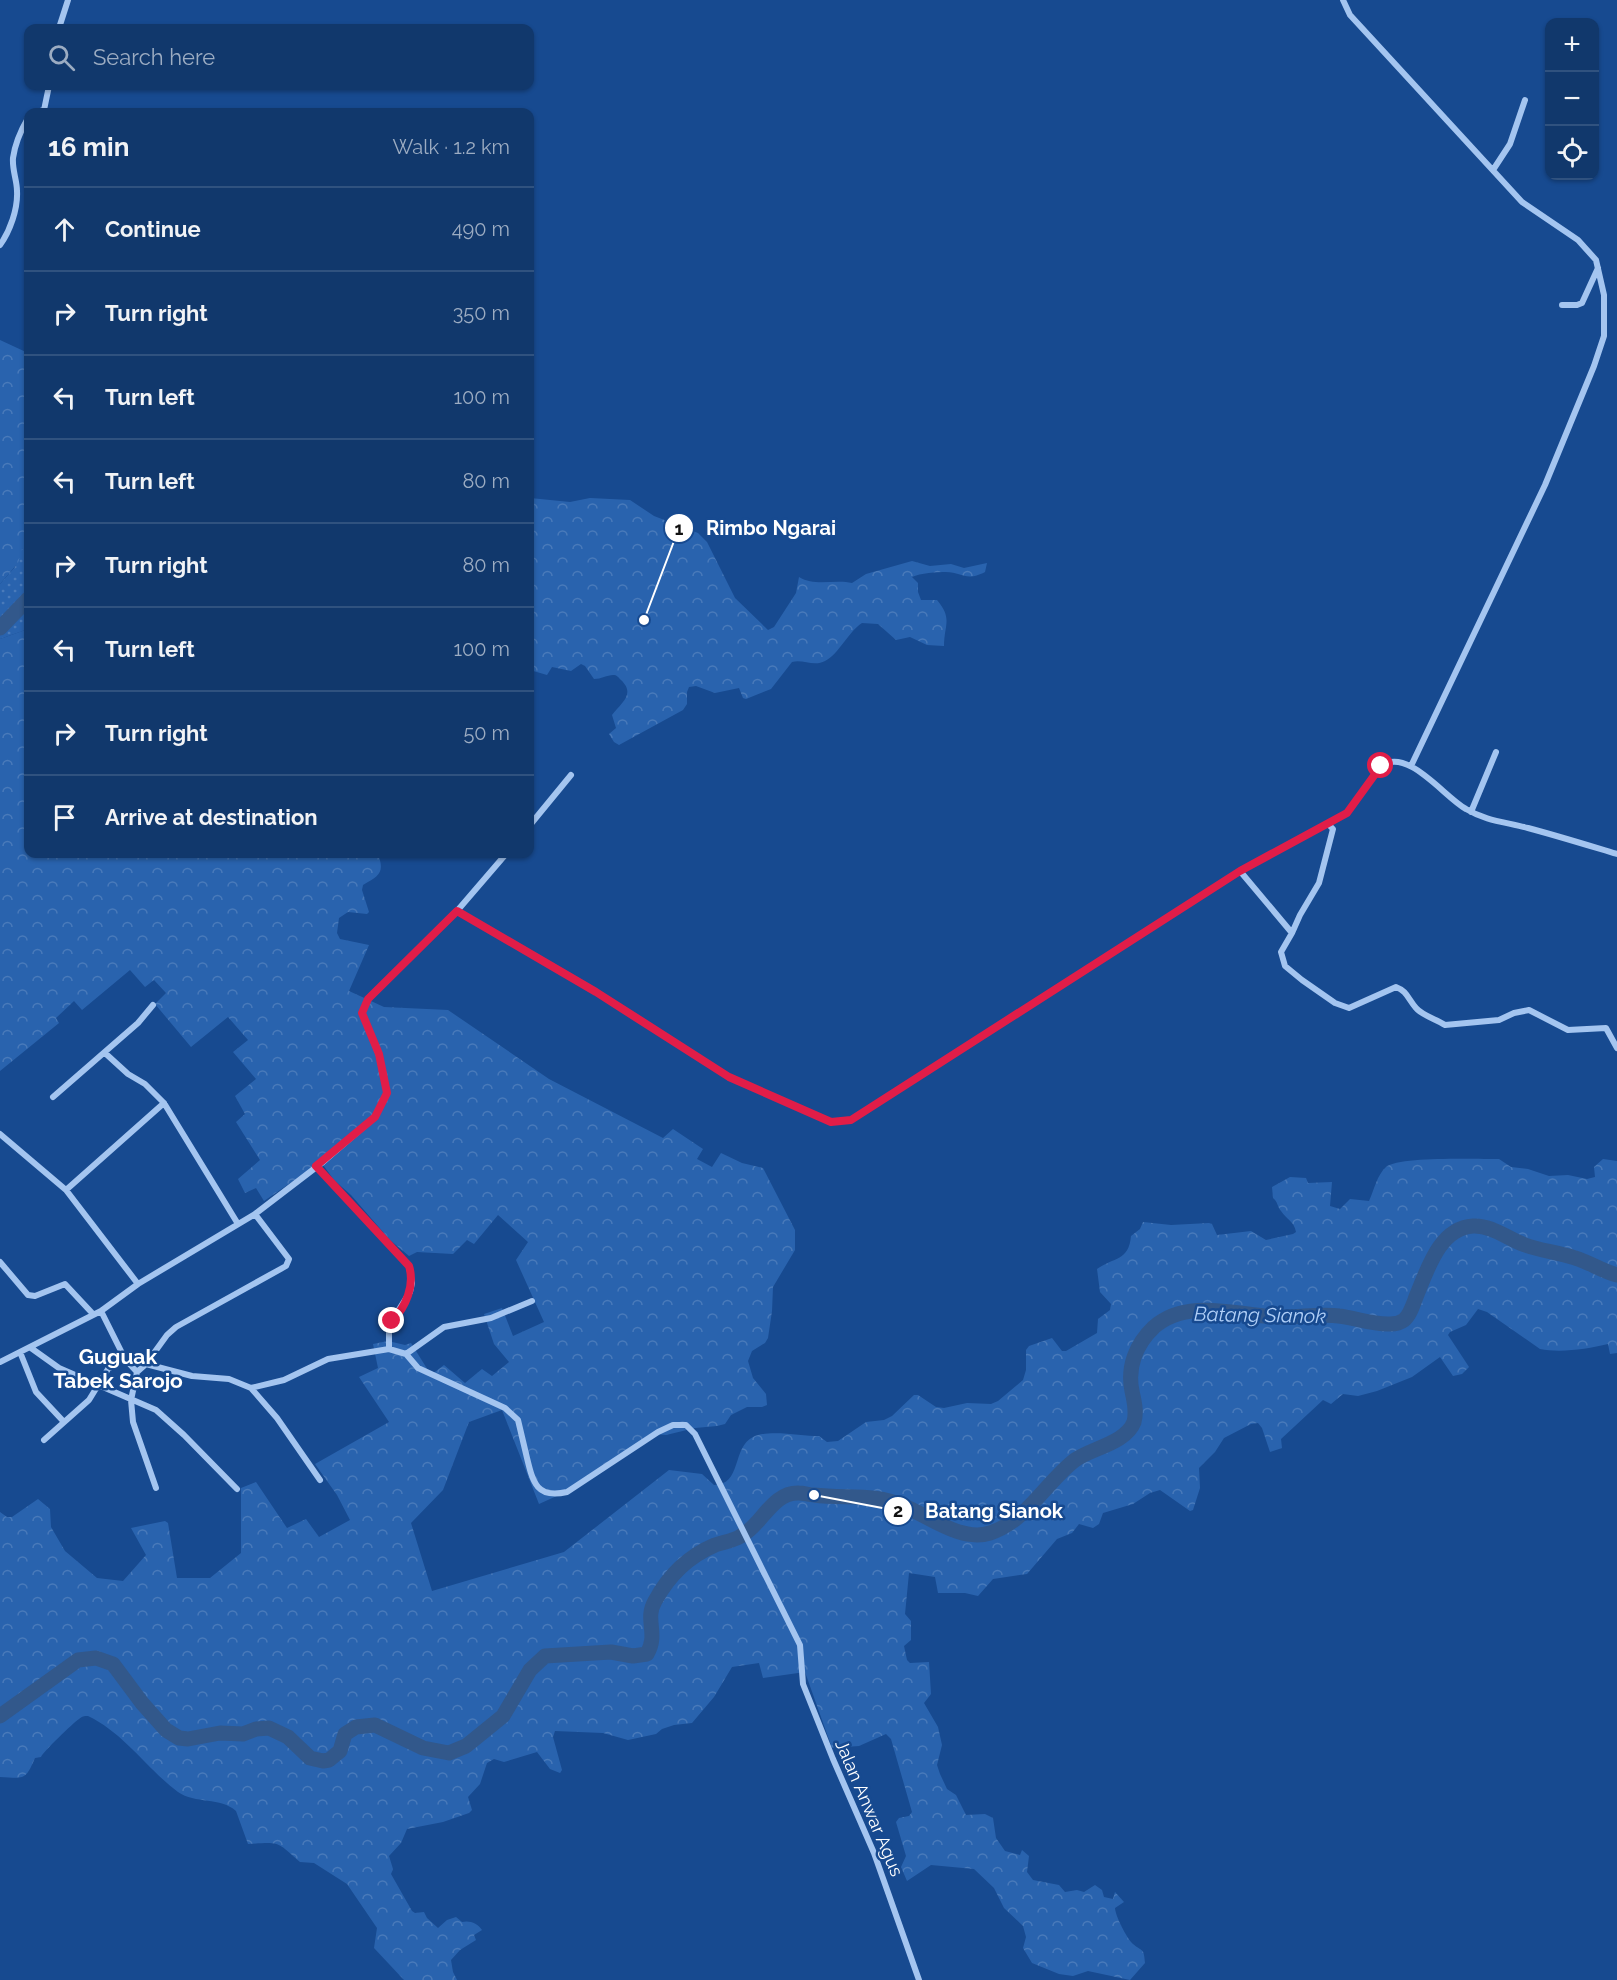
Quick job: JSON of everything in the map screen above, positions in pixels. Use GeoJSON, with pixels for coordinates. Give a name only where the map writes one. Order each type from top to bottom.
{"type":"FeatureCollection","features":[{"type":"Feature","properties":{"kind":"street"},"geometry":{"type":"LineString","coordinates":[[60,24],[68,0]]}},
{"type":"Feature","properties":{"kind":"street"},"geometry":{"type":"LineString","coordinates":[[1343,0],[1350,15],[1522,202],[1578,240],[1596,260],[1604,295],[1604,336],[1594,366],[1545,485],[1411,765]]}},
{"type":"Feature","properties":{"kind":"street"},"geometry":{"type":"LineString","coordinates":[[44,108],[48,90]]}},
{"type":"Feature","properties":{"kind":"street"},"geometry":{"type":"LineString","coordinates":[[1493,170],[1510,144],[1525,100]]}},
{"type":"Feature","properties":{"kind":"street"},"geometry":{"type":"LineString","coordinates":[[0,245],[14,213],[17,192],[13,161],[15,147],[24,127]]}},
{"type":"Feature","properties":{"kind":"street"},"geometry":{"type":"LineString","coordinates":[[1562,305],[1582,303],[1598,267]]}},
{"type":"Feature","properties":{"kind":"street"},"geometry":{"type":"LineString","coordinates":[[1471,812],[1496,752]]}},
{"type":"Feature","properties":{"kind":"street"},"geometry":{"type":"LineString","coordinates":[[457,911],[596,992],[729,1077],[831,1122],[851,1120],[1240,871],[1347,813],[1381,766],[1388,762],[1395,761],[1411,765],[1471,812],[1485,819],[1526,827],[1617,854]]}},
{"type":"Feature","properties":{"kind":"street"},"geometry":{"type":"LineString","coordinates":[[534,820],[571,776]]}},
{"type":"Feature","properties":{"kind":"street"},"geometry":{"type":"LineString","coordinates":[[1328,824],[1333,830],[1319,883],[1281,952],[1285,966],[1318,991],[1348,1008],[1396,987],[1405,991],[1424,1015],[1436,1018],[1445,1025],[1498,1020],[1509,1014],[1529,1010],[1568,1030],[1606,1028],[1617,1048]]}},
{"type":"Feature","properties":{"kind":"street"},"geometry":{"type":"LineString","coordinates":[[0,1362],[101,1311],[138,1284],[255,1214],[375,1117],[387,1093],[379,1054],[362,1013],[368,999],[457,911],[503,858]]}},
{"type":"Feature","properties":{"kind":"street"},"geometry":{"type":"LineString","coordinates":[[1240,871],[1292,933]]}},
{"type":"Feature","properties":{"kind":"street"},"geometry":{"type":"LineString","coordinates":[[53,1097],[138,1023],[153,1005]]}},
{"type":"Feature","properties":{"kind":"street"},"geometry":{"type":"LineString","coordinates":[[105,1053],[128,1074],[146,1084],[164,1103],[238,1224]]}},
{"type":"Feature","properties":{"kind":"street"},"geometry":{"type":"LineString","coordinates":[[66,1190],[164,1103]]}},
{"type":"Feature","properties":{"kind":"street"},"geometry":{"type":"LineString","coordinates":[[0,1134],[66,1190],[138,1284]]}},
{"type":"Feature","properties":{"kind":"street"},"geometry":{"type":"LineString","coordinates":[[316,1166],[409,1266],[412,1283],[410,1292],[389,1325],[389,1349]]}},
{"type":"Feature","properties":{"kind":"street"},"geometry":{"type":"LineString","coordinates":[[156,1488],[133,1422],[131,1400],[137,1372],[176,1327],[286,1266],[289,1259],[255,1214]]}},
{"type":"Feature","properties":{"kind":"street"},"geometry":{"type":"LineString","coordinates":[[0,1262],[28,1295],[35,1296],[65,1284],[93,1314]]}},
{"type":"Feature","properties":{"kind":"street"},"geometry":{"type":"LineString","coordinates":[[251,1388],[284,1380],[328,1359],[389,1349],[406,1354],[449,1325],[491,1318],[532,1301]]}},
{"type":"Feature","properties":{"kind":"street"},"geometry":{"type":"LineString","coordinates":[[101,1311],[125,1359],[137,1372]]}},
{"type":"Feature","properties":{"kind":"street"},"geometry":{"type":"LineString","coordinates":[[31,1348],[58,1368],[156,1410],[237,1489]]}},
{"type":"Feature","properties":{"kind":"street"},"geometry":{"type":"LineString","coordinates":[[20,1352],[36,1392],[64,1422]]}},
{"type":"Feature","properties":{"kind":"street","name":"Jalan Anwar Agus"},"geometry":{"type":"LineString","coordinates":[[406,1354],[418,1368],[505,1408],[512,1414],[518,1420],[533,1481],[541,1490],[555,1495],[567,1492],[658,1432],[673,1425],[686,1425],[695,1434],[800,1645],[803,1684],[874,1853],[919,1980]]}},
{"type":"Feature","properties":{"kind":"street"},"geometry":{"type":"LineString","coordinates":[[44,1440],[89,1400],[108,1369],[125,1359]]}},
{"type":"Feature","properties":{"kind":"street"},"geometry":{"type":"LineString","coordinates":[[146,1364],[192,1376],[229,1379],[251,1388],[278,1418],[320,1480]]}},
{"type":"Feature","properties":{"kind":"green space"},"geometry":{"type":"Polygon","coordinates":[[[0,340],[24,351],[24,548],[18,563],[0,584],[0,340]]]}},
{"type":"Feature","properties":{"kind":"green space"},"geometry":{"type":"Polygon","coordinates":[[[534,498],[570,502],[590,498],[630,500],[654,516],[698,533],[707,542],[735,598],[768,630],[774,627],[796,593],[799,577],[812,582],[852,583],[866,574],[912,561],[930,566],[951,564],[964,568],[987,563],[985,572],[979,575],[964,576],[946,572],[912,577],[918,583],[921,600],[937,600],[945,612],[944,646],[927,645],[910,637],[896,640],[878,624],[862,623],[830,658],[821,663],[792,662],[771,689],[746,699],[743,698],[739,688],[715,693],[696,686],[689,687],[687,704],[683,710],[619,745],[609,734],[616,728],[612,715],[627,694],[625,685],[617,676],[594,679],[581,664],[571,671],[552,667],[547,675],[534,671],[534,498]]]}},
{"type":"Feature","properties":{"kind":"green space"},"geometry":{"type":"Polygon","coordinates":[[[24,548],[24,630],[0,639],[0,584],[15,567],[21,549],[24,548]]]}},
{"type":"Feature","properties":{"kind":"green space"},"geometry":{"type":"Polygon","coordinates":[[[24,630],[24,858],[379,858],[381,870],[363,885],[362,890],[369,912],[367,914],[348,912],[339,918],[337,933],[340,939],[369,945],[349,991],[384,1007],[448,1010],[549,1079],[663,1138],[673,1129],[703,1149],[697,1159],[712,1167],[721,1153],[742,1163],[763,1168],[795,1230],[795,1250],[773,1287],[768,1338],[765,1343],[752,1351],[748,1361],[753,1378],[766,1394],[767,1405],[747,1407],[731,1415],[725,1424],[666,1435],[654,1434],[581,1485],[539,1504],[502,1410],[469,1422],[443,1490],[411,1523],[432,1591],[564,1552],[669,1470],[702,1474],[714,1485],[723,1483],[733,1472],[746,1442],[753,1437],[776,1433],[819,1436],[827,1442],[838,1441],[866,1422],[884,1420],[892,1416],[914,1395],[918,1395],[936,1407],[944,1408],[967,1403],[991,1404],[998,1401],[1023,1380],[1026,1370],[1026,1350],[1029,1346],[1052,1338],[1062,1351],[1066,1351],[1097,1333],[1098,1319],[1110,1310],[1111,1304],[1100,1292],[1097,1269],[1124,1254],[1130,1244],[1131,1236],[1140,1229],[1143,1222],[1171,1225],[1209,1223],[1212,1224],[1217,1235],[1251,1231],[1266,1240],[1293,1234],[1296,1232],[1295,1228],[1273,1198],[1272,1187],[1290,1177],[1306,1178],[1308,1183],[1332,1182],[1330,1206],[1340,1209],[1350,1199],[1369,1201],[1383,1170],[1394,1163],[1440,1159],[1499,1159],[1511,1167],[1528,1169],[1549,1176],[1568,1175],[1587,1179],[1595,1177],[1594,1167],[1603,1159],[1617,1161],[1617,1353],[1610,1354],[1608,1344],[1574,1350],[1540,1349],[1487,1312],[1478,1309],[1466,1325],[1448,1335],[1469,1367],[1462,1374],[1453,1376],[1440,1357],[1412,1377],[1377,1391],[1358,1396],[1343,1394],[1331,1404],[1323,1400],[1281,1439],[1282,1448],[1270,1452],[1262,1428],[1258,1423],[1251,1424],[1224,1438],[1215,1452],[1199,1468],[1200,1488],[1193,1510],[1190,1511],[1160,1490],[1150,1493],[1133,1504],[1103,1513],[1099,1524],[1093,1528],[1079,1524],[1072,1533],[1057,1539],[1027,1574],[993,1579],[978,1596],[965,1593],[938,1593],[935,1577],[909,1573],[905,1614],[911,1621],[911,1640],[904,1646],[907,1660],[910,1663],[929,1662],[931,1694],[924,1703],[938,1727],[942,1745],[937,1765],[947,1789],[956,1795],[966,1815],[985,1814],[993,1818],[996,1838],[1005,1851],[1020,1855],[1022,1850],[1029,1856],[1027,1872],[1033,1880],[1059,1885],[1065,1892],[1077,1890],[1084,1892],[1095,1885],[1102,1890],[1104,1897],[1113,1899],[1115,1892],[1124,1902],[1115,1908],[1119,1921],[1131,1941],[1144,1954],[1145,1963],[1130,1980],[1088,1971],[1073,1976],[1059,1974],[1032,1963],[1023,1948],[1026,1937],[1023,1926],[1004,1908],[994,1888],[974,1869],[931,1865],[907,1881],[901,1867],[906,1856],[896,1822],[899,1818],[909,1816],[912,1812],[891,1739],[886,1734],[859,1746],[832,1748],[805,1672],[763,1678],[759,1663],[732,1667],[714,1697],[692,1723],[674,1725],[656,1734],[628,1740],[603,1733],[555,1731],[553,1737],[562,1770],[560,1773],[550,1769],[537,1752],[504,1762],[494,1759],[487,1763],[480,1784],[468,1797],[472,1810],[469,1813],[443,1822],[407,1829],[401,1843],[389,1856],[393,1869],[391,1874],[412,1911],[424,1912],[438,1928],[447,1920],[456,1917],[462,1922],[468,1921],[476,1924],[482,1930],[474,1935],[476,1940],[460,1950],[451,1960],[457,1980],[404,1980],[374,1948],[377,1928],[347,1884],[314,1863],[300,1862],[277,1844],[248,1844],[236,1811],[223,1804],[192,1798],[178,1792],[124,1741],[88,1716],[76,1722],[41,1757],[35,1758],[26,1774],[15,1778],[0,1777],[0,1512],[7,1517],[12,1517],[38,1499],[50,1509],[51,1527],[65,1551],[97,1578],[123,1581],[146,1555],[131,1528],[165,1521],[168,1523],[177,1578],[210,1578],[241,1553],[241,1488],[256,1482],[287,1528],[306,1519],[319,1537],[350,1520],[337,1495],[315,1464],[389,1422],[359,1377],[378,1368],[373,1344],[388,1341],[405,1345],[411,1343],[431,1375],[444,1365],[465,1383],[482,1369],[492,1376],[509,1362],[494,1344],[484,1314],[502,1308],[513,1336],[544,1322],[516,1260],[528,1242],[498,1215],[474,1244],[467,1240],[453,1254],[417,1252],[409,1256],[390,1240],[351,1195],[334,1180],[321,1162],[264,1201],[256,1188],[245,1193],[238,1179],[260,1160],[236,1122],[245,1114],[235,1096],[256,1079],[233,1052],[248,1040],[228,1017],[191,1047],[155,1004],[166,993],[154,980],[145,987],[130,970],[82,1010],[74,1001],[56,1018],[59,1023],[0,1071],[0,639],[24,630]]]}},
{"type":"Feature","properties":{"kind":"waterway"},"geometry":{"type":"LineString","coordinates":[[0,628],[24,603]]}},
{"type":"Feature","properties":{"kind":"waterway","name":"Batang Sianok"},"geometry":{"type":"LineString","coordinates":[[0,1716],[78,1660],[96,1658],[113,1664],[142,1703],[166,1730],[179,1738],[188,1739],[220,1733],[243,1734],[256,1729],[269,1728],[288,1737],[310,1758],[323,1761],[329,1760],[340,1751],[345,1734],[356,1727],[375,1725],[423,1748],[449,1753],[466,1746],[503,1716],[530,1670],[545,1656],[611,1652],[633,1656],[647,1654],[652,1640],[652,1608],[673,1575],[706,1549],[741,1536],[774,1503],[790,1494],[882,1499],[904,1506],[946,1527],[968,1534],[990,1533],[1015,1520],[1075,1460],[1116,1440],[1130,1429],[1135,1414],[1131,1382],[1134,1356],[1142,1341],[1154,1327],[1167,1318],[1198,1310],[1214,1310],[1278,1317],[1331,1315],[1377,1323],[1397,1323],[1404,1320],[1410,1313],[1430,1264],[1443,1242],[1451,1234],[1473,1226],[1487,1228],[1525,1245],[1575,1258],[1617,1275]]}},
{"type":"Feature","properties":{"kind":"place","name":"Rimbo Ngarai"},"geometry":{"type":"Point","coordinates":[644,620]}},
{"type":"Feature","properties":{"kind":"place","name":"Batang Sianok"},"geometry":{"type":"Point","coordinates":[814,1495]}},
{"type":"Feature","properties":{"kind":"district","name":"Guguak Tabek Sarojo"},"geometry":{"type":"Point","coordinates":[118,1369]}},
{"type":"Feature","properties":{"kind":"route"},"geometry":{"type":"LineString","coordinates":[[392,1321],[410,1292],[412,1275],[409,1266],[405,1259],[316,1166],[375,1117],[387,1093],[379,1054],[362,1013],[368,999],[457,911],[596,992],[729,1077],[831,1122],[851,1120],[1240,871],[1347,813],[1381,766]]}}]}
